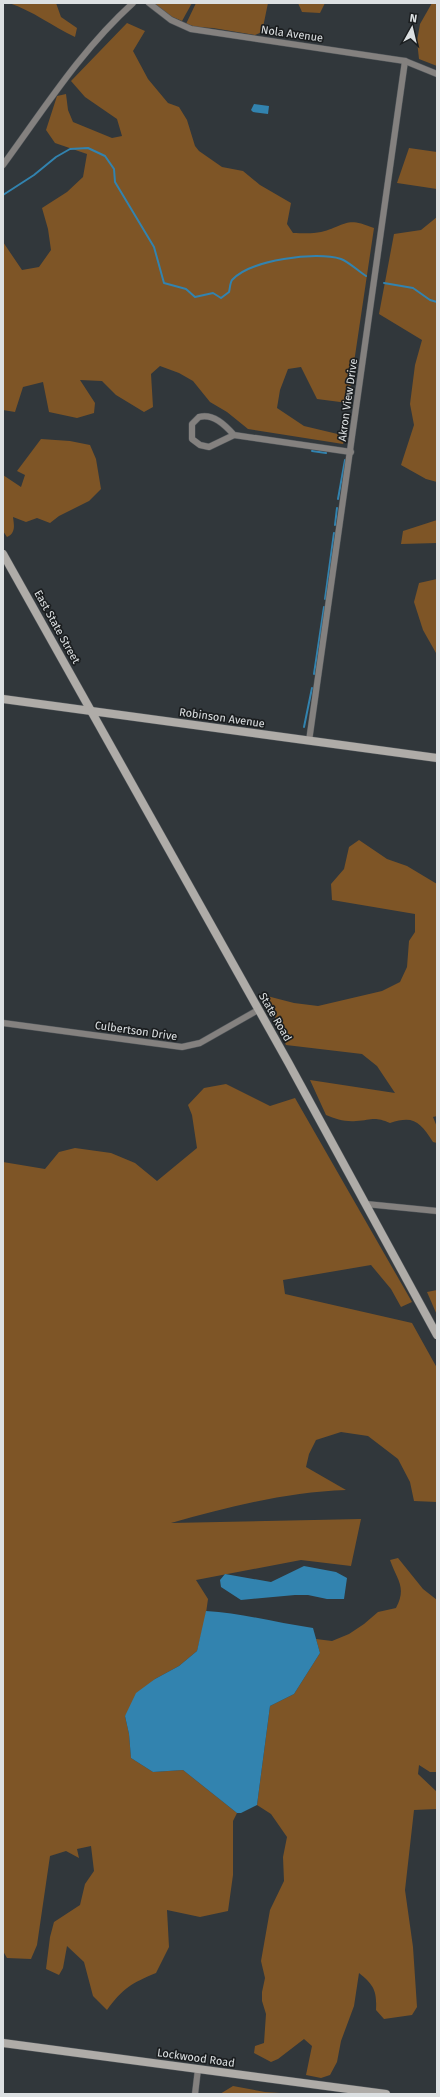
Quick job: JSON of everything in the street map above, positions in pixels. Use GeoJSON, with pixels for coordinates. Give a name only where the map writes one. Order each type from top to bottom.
{"type":"FeatureCollection","features":[{"type":"Feature","properties":{"kind":"street"},"geometry":{"type":"LineString","coordinates":[[3,165],[79,59],[99,36],[133,3]]}},
{"type":"Feature","properties":{"kind":"street","name":"Nola Avenue"},"geometry":{"type":"LineString","coordinates":[[149,3],[171,20],[191,29],[405,61],[437,74]]}},
{"type":"Feature","properties":{"kind":"street","name":"Akron View Drive"},"geometry":{"type":"LineString","coordinates":[[309,741],[405,61]]}},
{"type":"Feature","properties":{"kind":"street"},"geometry":{"type":"LineString","coordinates":[[234,435],[223,424],[208,416],[198,417],[192,424],[192,438],[203,446],[209,447],[234,435],[351,452]]}},
{"type":"Feature","properties":{"kind":"street","name":"East State Street"},"geometry":{"type":"LineString","coordinates":[[3,554],[92,711]]}},
{"type":"Feature","properties":{"kind":"street","name":"Robinson Avenue"},"geometry":{"type":"LineString","coordinates":[[3,699],[437,758]]}},
{"type":"Feature","properties":{"kind":"street","name":"State Road"},"geometry":{"type":"LineString","coordinates":[[92,711],[366,1204],[437,1335]]}},
{"type":"Feature","properties":{"kind":"street","name":"Culbertson Drive"},"geometry":{"type":"LineString","coordinates":[[3,1023],[182,1047],[200,1043],[258,1010]]}},
{"type":"Feature","properties":{"kind":"street"},"geometry":{"type":"LineString","coordinates":[[366,1204],[437,1211]]}},
{"type":"Feature","properties":{"kind":"street","name":"Lockwood Road"},"geometry":{"type":"LineString","coordinates":[[3,2043],[386,2094]]}},
{"type":"Feature","properties":{"kind":"street"},"geometry":{"type":"LineString","coordinates":[[195,2094],[198,2069]]}},
{"type":"Feature","properties":{"kind":"shaded area"},"geometry":{"type":"Polygon","coordinates":[[[9,3],[56,3],[61,17],[77,28],[75,37],[26,10],[9,3]]]}},
{"type":"Feature","properties":{"kind":"shaded area"},"geometry":{"type":"Polygon","coordinates":[[[153,3],[192,3],[182,21],[170,16],[153,3]]]}},
{"type":"Feature","properties":{"kind":"shaded area"},"geometry":{"type":"Polygon","coordinates":[[[196,3],[268,3],[262,32],[255,35],[213,28],[196,27],[186,24],[196,3]]]}},
{"type":"Feature","properties":{"kind":"shaded area"},"geometry":{"type":"Polygon","coordinates":[[[298,3],[325,3],[320,13],[302,12],[298,3]]]}},
{"type":"Feature","properties":{"kind":"shaded area"},"geometry":{"type":"Polygon","coordinates":[[[432,3],[437,3],[437,66],[419,59],[417,41],[420,24],[432,3]]]}},
{"type":"Feature","properties":{"kind":"shaded area"},"geometry":{"type":"Polygon","coordinates":[[[127,23],[145,31],[133,51],[148,79],[168,103],[179,107],[187,120],[195,146],[199,151],[222,167],[243,171],[260,185],[291,203],[287,224],[293,233],[321,232],[351,222],[364,224],[374,228],[348,403],[317,399],[301,367],[288,369],[280,390],[277,408],[304,426],[346,436],[343,444],[248,429],[227,412],[210,402],[193,381],[179,373],[160,366],[151,374],[153,407],[144,412],[116,395],[102,381],[80,380],[95,403],[94,413],[77,418],[49,412],[43,382],[23,387],[15,412],[3,410],[3,242],[22,270],[39,267],[51,250],[48,229],[42,208],[67,192],[83,177],[87,154],[55,143],[46,130],[57,96],[66,94],[68,110],[73,122],[112,138],[122,136],[117,119],[85,97],[71,81],[127,23]]]}},
{"type":"Feature","properties":{"kind":"shaded area"},"geometry":{"type":"Polygon","coordinates":[[[409,148],[437,152],[437,189],[397,183],[409,148]]]}},
{"type":"Feature","properties":{"kind":"shaded area"},"geometry":{"type":"Polygon","coordinates":[[[437,217],[437,482],[426,479],[401,465],[414,425],[410,404],[415,365],[422,340],[379,314],[394,234],[421,230],[437,217]]]}},
{"type":"Feature","properties":{"kind":"shaded area"},"geometry":{"type":"Polygon","coordinates":[[[41,439],[70,441],[90,445],[96,459],[101,489],[89,501],[59,516],[50,523],[37,518],[26,522],[13,517],[13,531],[7,537],[3,531],[3,475],[21,487],[25,475],[17,471],[41,439]]]}},
{"type":"Feature","properties":{"kind":"shaded area"},"geometry":{"type":"Polygon","coordinates":[[[437,520],[437,543],[401,544],[403,531],[437,520]]]}},
{"type":"Feature","properties":{"kind":"shaded area"},"geometry":{"type":"Polygon","coordinates":[[[437,579],[436,653],[423,630],[414,602],[419,583],[437,579]]]}},
{"type":"Feature","properties":{"kind":"shaded area"},"geometry":{"type":"Polygon","coordinates":[[[359,840],[387,859],[407,866],[437,884],[437,1116],[433,1117],[437,1127],[437,1143],[433,1142],[420,1125],[411,1120],[390,1123],[376,1119],[348,1121],[326,1115],[310,1080],[395,1093],[377,1066],[362,1054],[286,1045],[267,996],[294,1003],[318,1006],[382,991],[400,982],[407,967],[409,941],[415,932],[415,914],[332,900],[331,884],[344,869],[349,847],[359,840]]]}},
{"type":"Feature","properties":{"kind":"shaded area"},"geometry":{"type":"Polygon","coordinates":[[[226,1084],[270,1106],[295,1098],[412,1302],[401,1307],[391,1289],[371,1265],[283,1280],[285,1294],[412,1323],[437,1368],[437,1502],[414,1501],[410,1482],[398,1459],[368,1436],[341,1432],[316,1440],[309,1454],[306,1467],[346,1490],[324,1491],[258,1501],[171,1523],[361,1519],[351,1566],[301,1560],[196,1580],[208,1599],[205,1620],[197,1651],[179,1666],[155,1679],[125,1716],[129,1734],[131,1758],[153,1772],[183,1770],[237,1813],[233,1821],[233,1875],[228,1911],[200,1917],[167,1910],[169,1947],[156,1973],[128,1987],[118,1996],[107,2010],[93,1996],[84,1962],[67,1946],[63,1968],[59,1975],[46,1969],[50,1937],[54,1922],[80,1905],[85,1884],[94,1871],[91,1846],[77,1849],[79,1858],[66,1851],[50,1856],[37,1945],[31,1959],[7,1958],[3,1951],[3,1162],[45,1169],[59,1152],[75,1148],[111,1153],[135,1163],[157,1181],[197,1148],[192,1115],[188,1105],[204,1088],[226,1084]]]}},
{"type":"Feature","properties":{"kind":"shaded area"},"geometry":{"type":"Polygon","coordinates":[[[437,1290],[437,1315],[427,1292],[437,1290]]]}},
{"type":"Feature","properties":{"kind":"shaded area"},"geometry":{"type":"Polygon","coordinates":[[[398,1558],[423,1589],[437,1600],[437,1772],[430,1772],[419,1765],[418,1774],[437,1792],[437,1809],[414,1810],[405,1890],[413,1947],[417,2007],[412,2015],[384,2019],[376,2010],[374,1989],[359,1973],[354,2006],[341,2041],[337,2062],[330,2075],[321,2078],[306,2075],[312,2046],[304,2039],[278,2059],[271,2062],[254,2053],[255,2046],[264,2043],[266,2014],[262,2001],[262,1992],[265,1978],[261,1961],[270,1910],[284,1881],[283,1857],[287,1837],[271,1814],[257,1805],[270,1706],[294,1694],[320,1653],[316,1639],[332,1641],[349,1634],[378,1612],[396,1608],[401,1594],[401,1589],[390,1560],[398,1558]]]}},
{"type":"Feature","properties":{"kind":"shaded area"},"geometry":{"type":"Polygon","coordinates":[[[233,2086],[265,2092],[295,2094],[220,2094],[233,2086]]]}},
{"type":"Feature","properties":{"kind":"water"},"geometry":{"type":"Polygon","coordinates":[[[254,104],[269,106],[268,114],[253,112],[251,110],[254,104]]]}},
{"type":"Feature","properties":{"kind":"water"},"geometry":{"type":"Polygon","coordinates":[[[304,1566],[336,1572],[347,1578],[344,1599],[327,1599],[308,1595],[295,1595],[241,1600],[221,1587],[220,1580],[225,1574],[271,1582],[304,1566]]]}},
{"type":"Feature","properties":{"kind":"water"},"geometry":{"type":"Polygon","coordinates":[[[206,1611],[233,1614],[313,1628],[320,1653],[294,1694],[270,1706],[257,1805],[241,1813],[237,1813],[183,1770],[153,1772],[131,1758],[129,1734],[125,1716],[136,1693],[155,1679],[179,1666],[197,1651],[206,1611]]]}},
{"type":"Feature","properties":{"kind":"waterway"},"geometry":{"type":"LineString","coordinates":[[3,195],[34,175],[56,157],[70,149],[88,148],[105,156],[114,169],[115,182],[154,247],[164,283],[186,289],[195,297],[213,293],[221,298],[229,292],[232,280],[241,273],[253,267],[284,259],[316,256],[341,259],[366,276]]}},
{"type":"Feature","properties":{"kind":"waterway"},"geometry":{"type":"LineString","coordinates":[[384,283],[413,288],[430,300],[437,302]]}},
{"type":"Feature","properties":{"kind":"waterway"},"geometry":{"type":"LineString","coordinates":[[312,451],[326,453]]}},
{"type":"Feature","properties":{"kind":"waterway"},"geometry":{"type":"LineString","coordinates":[[338,499],[345,460]]}},
{"type":"Feature","properties":{"kind":"waterway"},"geometry":{"type":"LineString","coordinates":[[335,525],[337,508]]}},
{"type":"Feature","properties":{"kind":"waterway"},"geometry":{"type":"LineString","coordinates":[[325,599],[334,533]]}},
{"type":"Feature","properties":{"kind":"waterway"},"geometry":{"type":"LineString","coordinates":[[314,674],[324,607]]}},
{"type":"Feature","properties":{"kind":"waterway"},"geometry":{"type":"LineString","coordinates":[[304,727],[312,688]]}}]}
